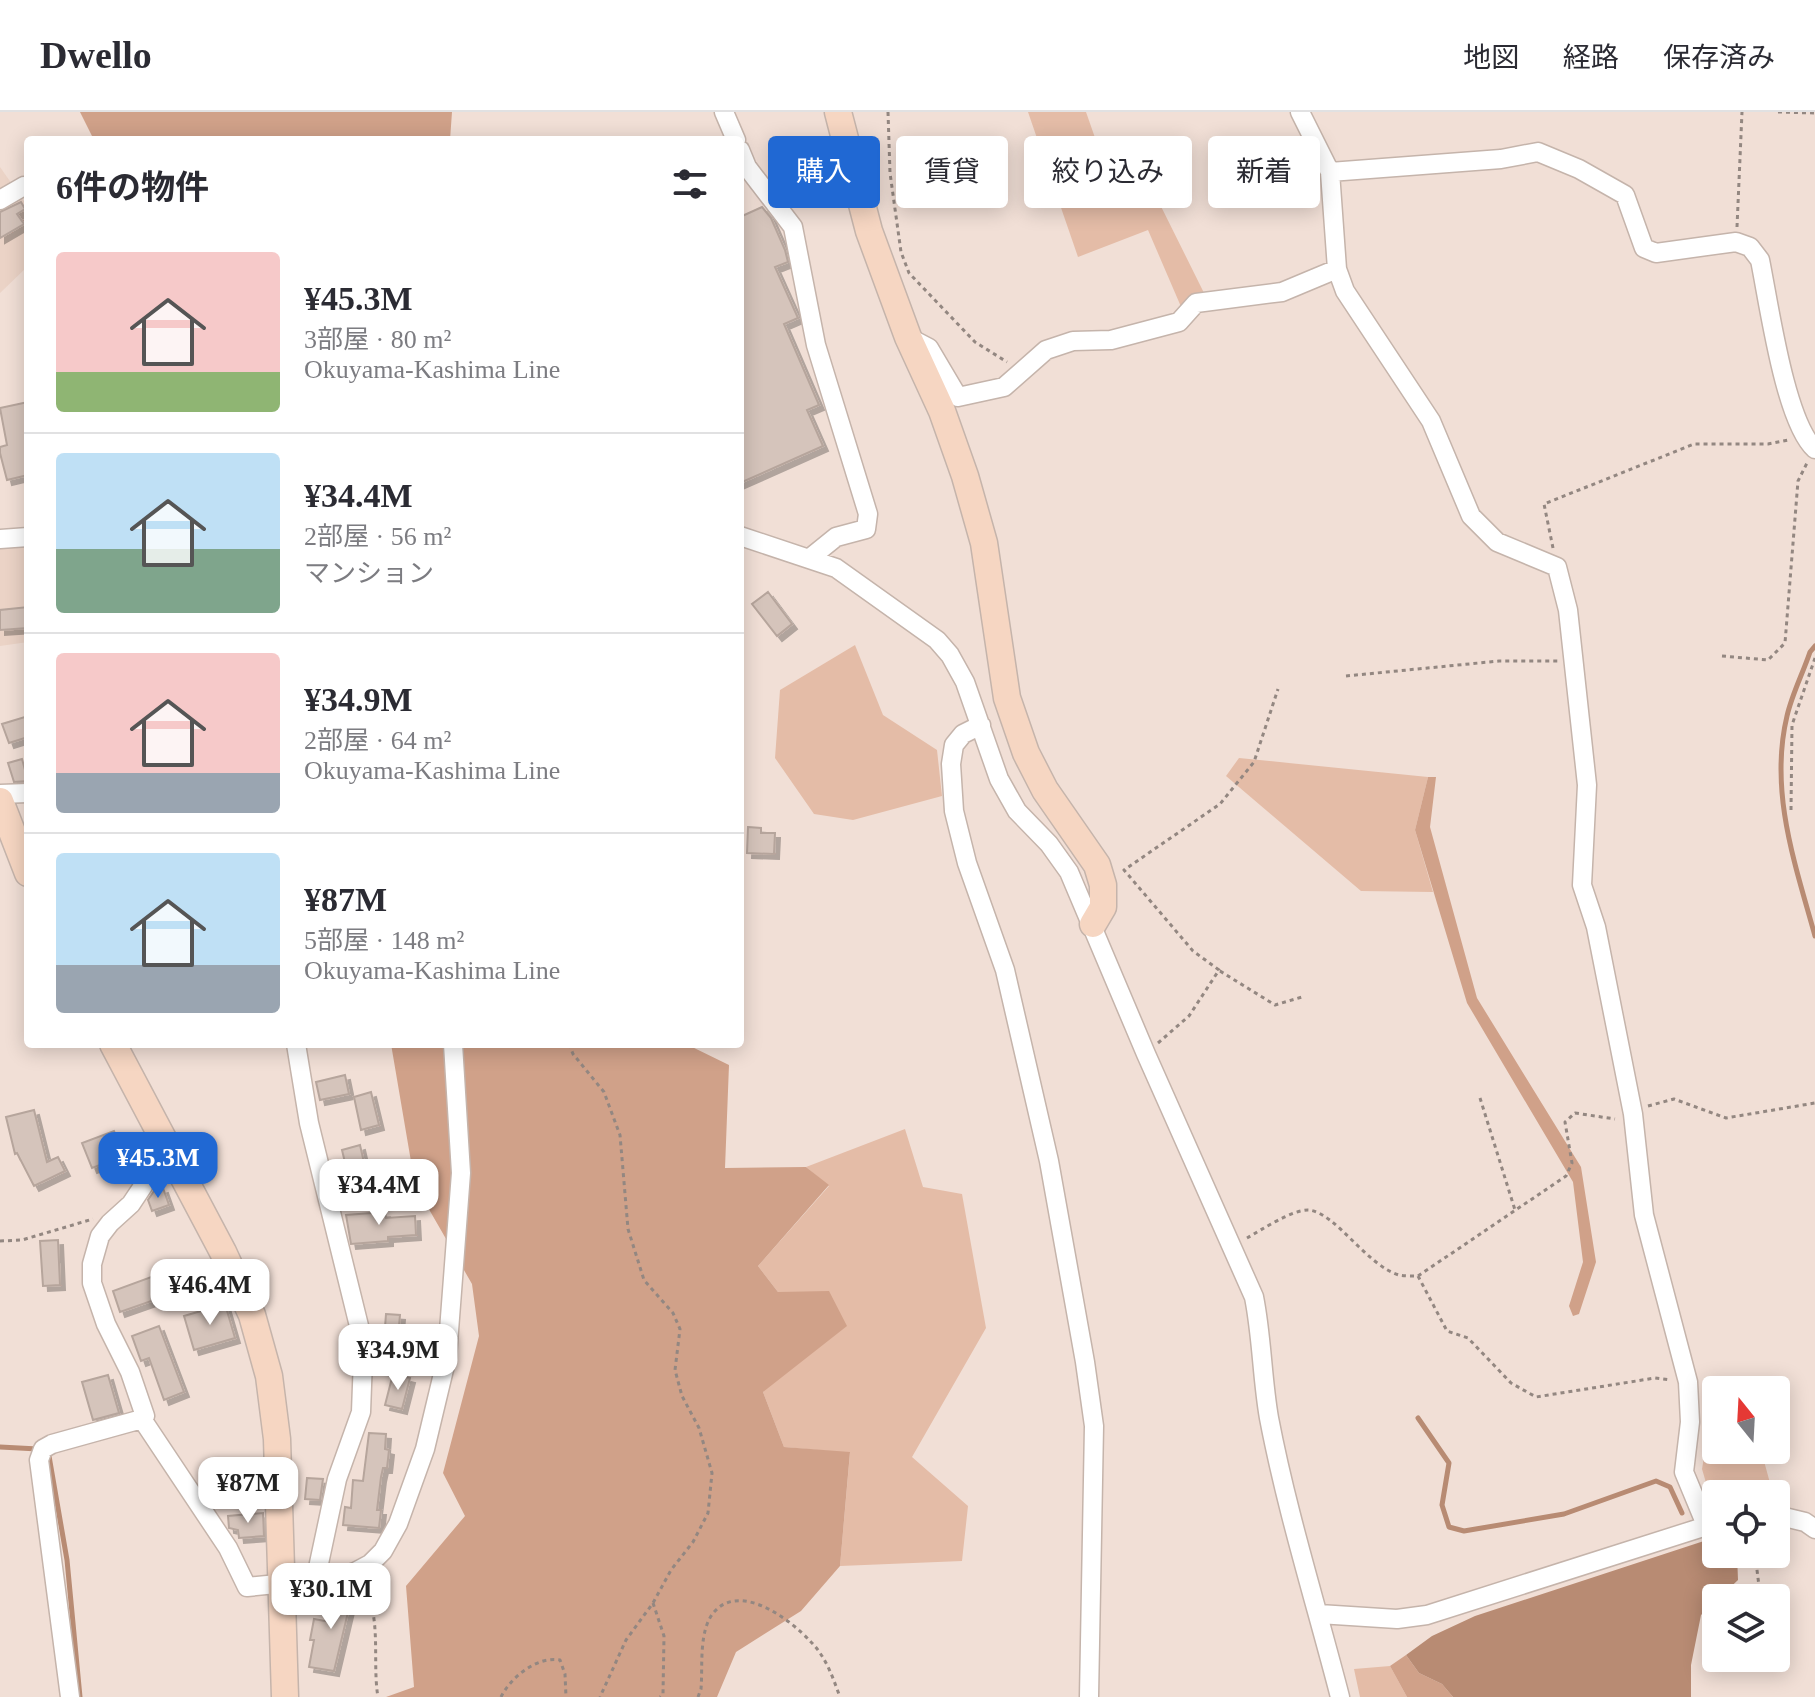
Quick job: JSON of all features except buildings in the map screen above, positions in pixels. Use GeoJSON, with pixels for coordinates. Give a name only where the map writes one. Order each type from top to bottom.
{"type":"FeatureCollection","features":[{"type":"Feature","properties":{"kind":"street"},"geometry":{"type":"LineString","coordinates":[[724,112],[734,136]]}},
{"type":"Feature","properties":{"kind":"street"},"geometry":{"type":"LineString","coordinates":[[838,112],[869,231],[965,476],[984,543],[1007,698],[1026,753],[1045,790],[1097,865],[1103,907],[1093,924]]}},
{"type":"Feature","properties":{"kind":"street"},"geometry":{"type":"LineString","coordinates":[[1300,112],[1330,172],[1337,269],[1345,291],[1431,421],[1471,516],[1497,542],[1557,567],[1568,610],[1587,785],[1582,885],[1596,927],[1633,1114],[1644,1215],[1688,1382],[1690,1422],[1684,1472],[1702,1507]]}},
{"type":"Feature","properties":{"kind":"street"},"geometry":{"type":"LineString","coordinates":[[1330,172],[1501,159],[1538,152],[1579,169],[1625,195],[1644,248],[1656,253],[1736,242],[1750,247],[1760,260],[1792,410],[1811,445]]}},
{"type":"Feature","properties":{"kind":"street"},"geometry":{"type":"LineString","coordinates":[[744,160],[793,227],[816,345],[868,514],[866,529],[836,537],[810,558]]}},
{"type":"Feature","properties":{"kind":"street"},"geometry":{"type":"LineString","coordinates":[[0,200],[24,186]]}},
{"type":"Feature","properties":{"kind":"street"},"geometry":{"type":"LineString","coordinates":[[908,337],[929,348],[958,397],[1004,387],[1046,350],[1073,341],[1111,340],[1179,322],[1196,303],[1282,292],[1337,269]]}},
{"type":"Feature","properties":{"kind":"street"},"geometry":{"type":"LineString","coordinates":[[0,539],[24,537]]}},
{"type":"Feature","properties":{"kind":"street"},"geometry":{"type":"LineString","coordinates":[[744,537],[836,568],[937,640],[950,655],[965,682],[999,779],[1017,811],[1049,844],[1069,872],[1254,1297],[1269,1414],[1279,1463],[1340,1697]]}},
{"type":"Feature","properties":{"kind":"street"},"geometry":{"type":"LineString","coordinates":[[981,725],[963,734],[954,745],[951,764],[954,811],[967,863],[1005,970],[1049,1161],[1085,1362],[1094,1426],[1089,1697]]}},
{"type":"Feature","properties":{"kind":"street"},"geometry":{"type":"LineString","coordinates":[[0,794],[24,793]]}},
{"type":"Feature","properties":{"kind":"street"},"geometry":{"type":"LineString","coordinates":[[0,801],[24,863]]}},
{"type":"Feature","properties":{"kind":"street"},"geometry":{"type":"LineString","coordinates":[[115,1048],[223,1252],[252,1315],[269,1376],[277,1439],[285,1697]]}},
{"type":"Feature","properties":{"kind":"street"},"geometry":{"type":"LineString","coordinates":[[297,1048],[309,1123],[359,1326],[363,1359],[361,1412],[337,1479],[318,1568],[321,1579]]}},
{"type":"Feature","properties":{"kind":"street"},"geometry":{"type":"LineString","coordinates":[[142,1419],[228,1548],[247,1587],[337,1578],[370,1564],[383,1551],[398,1524],[425,1449],[447,1357],[461,1173],[453,1048]]}},
{"type":"Feature","properties":{"kind":"street"},"geometry":{"type":"LineString","coordinates":[[70,1697],[39,1460],[42,1451],[52,1444],[145,1416],[130,1372],[106,1324],[92,1283],[92,1264],[100,1236],[131,1204],[143,1186],[150,1158],[165,1145]]}},
{"type":"Feature","properties":{"kind":"street"},"geometry":{"type":"LineString","coordinates":[[1790,1518],[1805,1522],[1815,1529]]}},
{"type":"Feature","properties":{"kind":"street"},"geometry":{"type":"LineString","coordinates":[[1319,1614],[1397,1619],[1427,1615],[1702,1527]]}},
{"type":"Feature","properties":{"kind":"path"},"geometry":{"type":"LineString","coordinates":[[888,112],[890,173],[901,252],[909,273],[975,342],[1021,370]]}},
{"type":"Feature","properties":{"kind":"path"},"geometry":{"type":"LineString","coordinates":[[1736,242],[1742,112]]}},
{"type":"Feature","properties":{"kind":"path"},"geometry":{"type":"LineString","coordinates":[[1778,112],[1815,113]]}},
{"type":"Feature","properties":{"kind":"path"},"geometry":{"type":"LineString","coordinates":[[1557,567],[1544,504],[1694,444],[1811,445],[1798,481],[1785,643],[1768,660],[1722,656]]}},
{"type":"Feature","properties":{"kind":"path"},"geometry":{"type":"LineString","coordinates":[[1791,810],[1792,725],[1815,658]]}},
{"type":"Feature","properties":{"kind":"path"},"geometry":{"type":"LineString","coordinates":[[1346,676],[1499,661],[1574,661]]}},
{"type":"Feature","properties":{"kind":"path"},"geometry":{"type":"LineString","coordinates":[[1278,689],[1254,762],[1220,804],[1124,870],[1193,951],[1219,970],[1275,1005],[1302,997]]}},
{"type":"Feature","properties":{"kind":"path"},"geometry":{"type":"LineString","coordinates":[[1146,1054],[1189,1016],[1219,970]]}},
{"type":"Feature","properties":{"kind":"path"},"geometry":{"type":"LineString","coordinates":[[571,1048],[604,1092],[620,1135],[628,1229],[644,1280],[673,1313],[680,1329],[675,1370],[682,1396],[699,1428],[712,1473],[708,1513],[693,1542],[626,1640],[600,1697]]}},
{"type":"Feature","properties":{"kind":"path"},"geometry":{"type":"LineString","coordinates":[[1480,1098],[1515,1210]]}},
{"type":"Feature","properties":{"kind":"path"},"geometry":{"type":"LineString","coordinates":[[1232,1247],[1270,1225],[1306,1210],[1322,1214],[1375,1262],[1399,1275],[1418,1276],[1566,1176],[1572,1163],[1565,1122],[1575,1113],[1618,1119],[1657,1102],[1674,1099],[1726,1118],[1815,1103]]}},
{"type":"Feature","properties":{"kind":"path"},"geometry":{"type":"LineString","coordinates":[[0,1241],[22,1240],[90,1219],[110,1223]]}},
{"type":"Feature","properties":{"kind":"path"},"geometry":{"type":"LineString","coordinates":[[1418,1276],[1447,1331],[1468,1338],[1511,1383],[1536,1397],[1655,1378],[1688,1382]]}},
{"type":"Feature","properties":{"kind":"path"},"geometry":{"type":"LineString","coordinates":[[355,1572],[368,1593],[373,1615],[374,1675],[378,1697]]}},
{"type":"Feature","properties":{"kind":"path"},"geometry":{"type":"LineString","coordinates":[[698,1697],[705,1632],[714,1611],[741,1600],[768,1607],[812,1643],[832,1673],[840,1697]]}},
{"type":"Feature","properties":{"kind":"path"},"geometry":{"type":"LineString","coordinates":[[653,1603],[664,1636],[663,1694],[660,1697]]}},
{"type":"Feature","properties":{"kind":"path"},"geometry":{"type":"LineString","coordinates":[[501,1697],[516,1677],[549,1658],[560,1660],[565,1674],[566,1697]]}},
{"type":"Feature","properties":{"kind":"shaded area"},"geometry":{"type":"Polygon","coordinates":[[[80,112],[452,112],[450,136],[92,136],[80,112]]]}},
{"type":"Feature","properties":{"kind":"shaded area"},"geometry":{"type":"Polygon","coordinates":[[[1028,112],[1086,112],[1094,136],[1036,136],[1028,112]]]}},
{"type":"Feature","properties":{"kind":"shaded area"},"geometry":{"type":"Polygon","coordinates":[[[0,167],[24,201],[24,270],[0,293],[0,167]]]}},
{"type":"Feature","properties":{"kind":"shaded area"},"geometry":{"type":"Polygon","coordinates":[[[1061,208],[1162,208],[1207,299],[1182,309],[1148,230],[1078,257],[1061,208]]]}},
{"type":"Feature","properties":{"kind":"shaded area"},"geometry":{"type":"Polygon","coordinates":[[[24,543],[24,643],[0,646],[0,546],[24,543]]]}},
{"type":"Feature","properties":{"kind":"shaded area"},"geometry":{"type":"Polygon","coordinates":[[[855,645],[883,715],[937,750],[942,796],[853,820],[814,814],[775,758],[780,690],[855,645]]]}},
{"type":"Feature","properties":{"kind":"shaded area"},"geometry":{"type":"Polygon","coordinates":[[[1239,758],[1428,777],[1415,830],[1433,892],[1361,891],[1226,776],[1239,758]]]}},
{"type":"Feature","properties":{"kind":"shaded area"},"geometry":{"type":"Polygon","coordinates":[[[1428,777],[1436,777],[1430,827],[1477,998],[1581,1167],[1596,1262],[1579,1314],[1573,1316],[1569,1306],[1583,1262],[1573,1182],[1467,1003],[1415,830],[1428,777]]]}},
{"type":"Feature","properties":{"kind":"shaded area"},"geometry":{"type":"Polygon","coordinates":[[[392,1048],[694,1048],[729,1065],[725,1168],[806,1167],[829,1185],[758,1266],[778,1292],[829,1291],[847,1326],[763,1392],[784,1447],[850,1452],[840,1566],[801,1611],[736,1652],[717,1697],[386,1697],[414,1687],[406,1586],[465,1516],[443,1473],[479,1336],[472,1284],[415,1185],[392,1048]]]}},
{"type":"Feature","properties":{"kind":"shaded area"},"geometry":{"type":"Polygon","coordinates":[[[905,1129],[923,1187],[962,1194],[986,1328],[912,1457],[968,1506],[962,1561],[840,1566],[850,1453],[784,1447],[763,1392],[829,1292],[778,1292],[758,1266],[829,1186],[806,1167],[905,1129]]]}},
{"type":"Feature","properties":{"kind":"shaded area"},"geometry":{"type":"Polygon","coordinates":[[[1703,1464],[1765,1464],[1769,1480],[1705,1480],[1703,1464]]]}},
{"type":"Feature","properties":{"kind":"shaded area"},"geometry":{"type":"Polygon","coordinates":[[[1702,1542],[1702,1568],[1738,1568],[1738,1580],[1734,1584],[1702,1584],[1702,1614],[1691,1665],[1691,1697],[1453,1697],[1442,1684],[1419,1673],[1406,1655],[1432,1636],[1475,1616],[1702,1542]]]}},
{"type":"Feature","properties":{"kind":"shaded area"},"geometry":{"type":"Polygon","coordinates":[[[1406,1655],[1419,1673],[1442,1684],[1453,1697],[1407,1697],[1390,1666],[1406,1655]]]}},
{"type":"Feature","properties":{"kind":"shaded area"},"geometry":{"type":"Polygon","coordinates":[[[1390,1666],[1407,1697],[1360,1697],[1354,1669],[1390,1666]]]}},
{"type":"Feature","properties":{"kind":"waterway"},"geometry":{"type":"LineString","coordinates":[[1815,646],[1789,708],[1782,744],[1781,772],[1787,827],[1815,936]]}},
{"type":"Feature","properties":{"kind":"waterway"},"geometry":{"type":"LineString","coordinates":[[1418,1418],[1449,1463],[1442,1505],[1449,1527],[1464,1531],[1564,1514],[1656,1481],[1670,1487],[1682,1513]]}},
{"type":"Feature","properties":{"kind":"waterway"},"geometry":{"type":"LineString","coordinates":[[0,1447],[38,1449]]}},
{"type":"Feature","properties":{"kind":"waterway"},"geometry":{"type":"LineString","coordinates":[[46,1454],[49,1456],[67,1560],[80,1697]]}}]}
